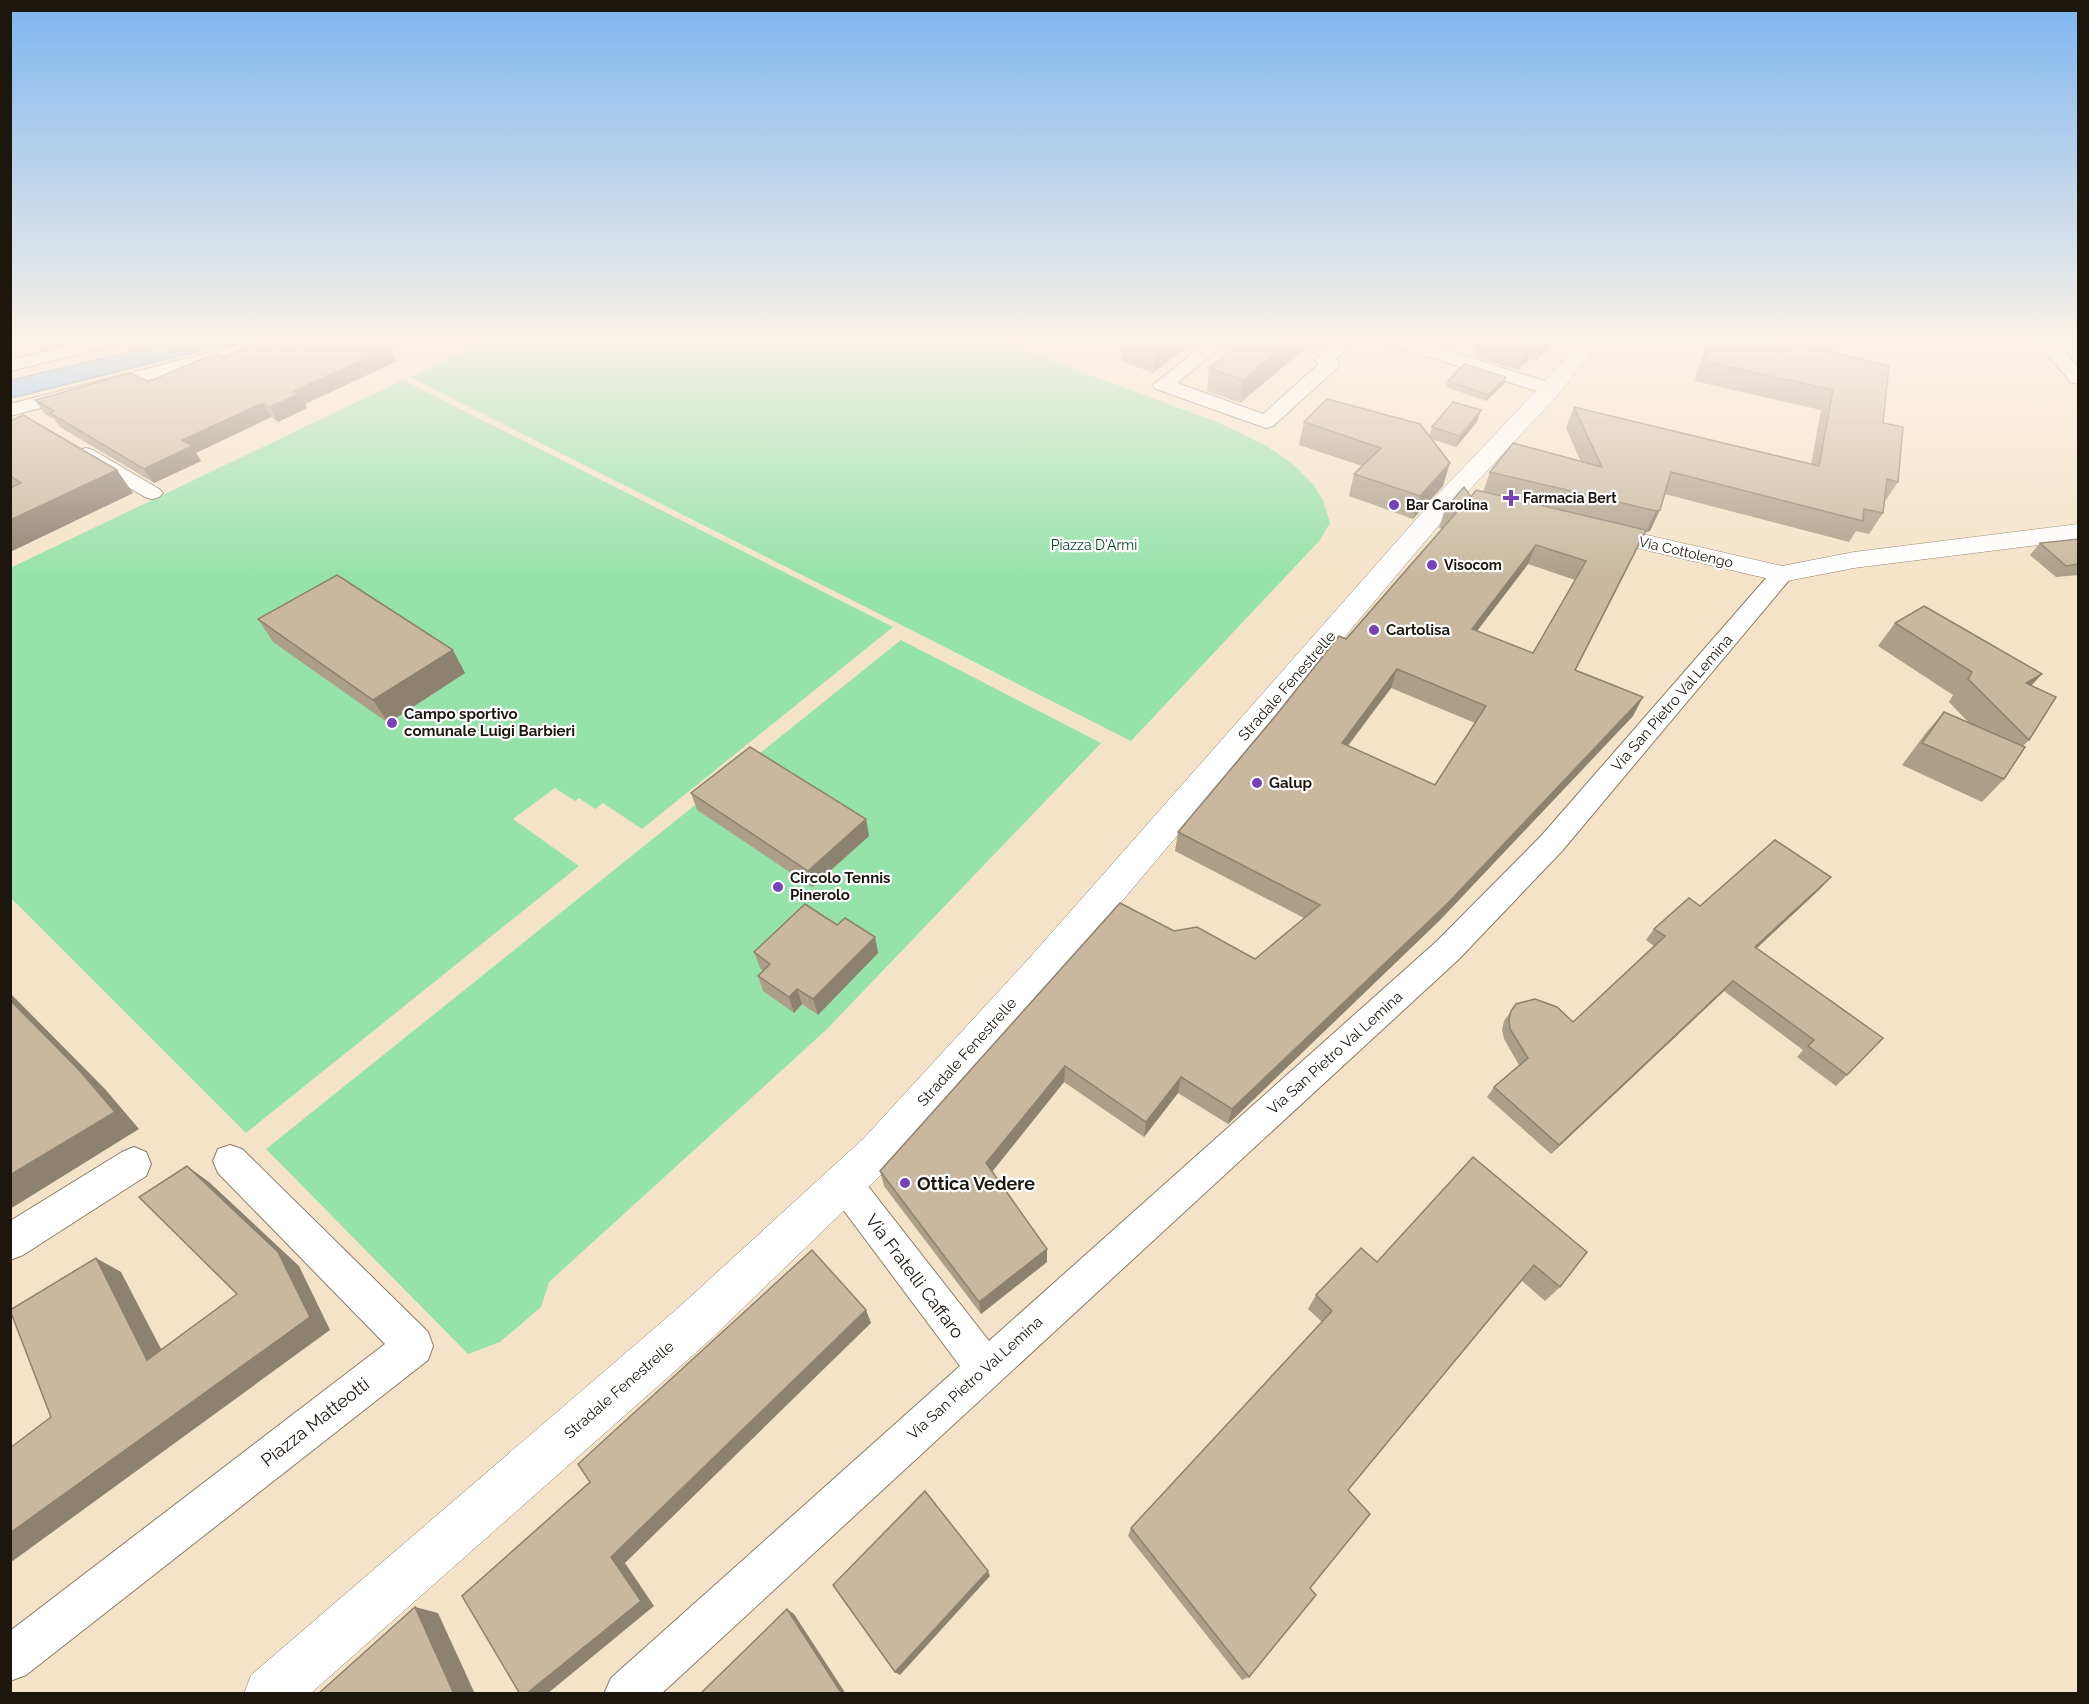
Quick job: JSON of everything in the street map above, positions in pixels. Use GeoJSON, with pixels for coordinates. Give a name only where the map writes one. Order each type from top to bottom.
{"type":"FeatureCollection","features":[{"type":"Feature","properties":{"kind":"main road","name":"Stradale Fenestrelle"},"geometry":{"type":"LineString","coordinates":[[270,1694],[694,1324],[878,1151],[1462,498],[1526,419]]}},
{"type":"Feature","properties":{"kind":"main road","name":"Via Cottolengo"},"geometry":{"type":"LineString","coordinates":[[1575,526],[1782,574]]}},
{"type":"Feature","properties":{"kind":"main road"},"geometry":{"type":"LineString","coordinates":[[1782,574],[1854,560],[2079,532]]}},
{"type":"Feature","properties":{"kind":"street"},"geometry":{"type":"LineString","coordinates":[[26,419],[32,422]]}},
{"type":"Feature","properties":{"kind":"street"},"geometry":{"type":"LineString","coordinates":[[1256,419],[1266,422],[1270,419]]}},
{"type":"Feature","properties":{"kind":"street"},"geometry":{"type":"LineString","coordinates":[[72,446],[152,493]]}},
{"type":"Feature","properties":{"kind":"street","name":"Via San Pietro Val Lemina"},"geometry":{"type":"LineString","coordinates":[[627,1694],[1448,950],[1552,843],[1782,574]]}},
{"type":"Feature","properties":{"kind":"street","name":"Piazza Matteotti"},"geometry":{"type":"LineString","coordinates":[[10,1659],[414,1346],[230,1161]]}},
{"type":"Feature","properties":{"kind":"street"},"geometry":{"type":"LineString","coordinates":[[10,1242],[134,1164]]}},
{"type":"Feature","properties":{"kind":"street","name":"Via Fratelli Caffaro"},"geometry":{"type":"LineString","coordinates":[[845,1184],[986,1368]]}},
{"type":"Feature","properties":{"kind":"green space","name":"Campo sportivo comunale Luigi Barbieri"},"geometry":{"type":"Polygon","coordinates":[[[322,419],[479,419],[893,627],[642,829],[603,803],[595,809],[579,798],[575,801],[555,788],[513,819],[579,866],[246,1133],[11,898],[10,568],[322,419]]]}},
{"type":"Feature","properties":{"kind":"green space","name":"Piazza D'Armi"},"geometry":{"type":"Polygon","coordinates":[[[492,419],[1208,419],[1265,445],[1293,464],[1313,484],[1323,500],[1330,523],[1320,540],[1131,741],[492,419]]]}},
{"type":"Feature","properties":{"kind":"green space","name":"Circolo Tennis Pinerolo"},"geometry":{"type":"Polygon","coordinates":[[[901,640],[1101,743],[826,1030],[549,1282],[541,1307],[500,1342],[468,1354],[266,1149],[901,640]]]}},
{"type":"Feature","properties":{"kind":"building"},"geometry":{"type":"Polygon","coordinates":[[[29,419],[117,470],[10,520],[10,488],[21,483],[10,476],[10,421],[29,419]]]}},
{"type":"Feature","properties":{"kind":"building"},"geometry":{"type":"Polygon","coordinates":[[[59,419],[229,419],[182,440],[192,446],[144,469],[59,419]]]}},
{"type":"Feature","properties":{"kind":"building"},"geometry":{"type":"Polygon","coordinates":[[[1307,419],[1400,419],[1420,424],[1450,463],[1420,496],[1354,474],[1381,448],[1304,422],[1307,419]]]}},
{"type":"Feature","properties":{"kind":"building"},"geometry":{"type":"Polygon","coordinates":[[[1439,419],[1474,419],[1460,436],[1432,427],[1439,419]]]}},
{"type":"Feature","properties":{"kind":"building"},"geometry":{"type":"Polygon","coordinates":[[[1579,419],[1622,419],[1819,466],[1828,419],[1883,419],[1883,423],[1903,427],[1898,482],[1887,479],[1883,513],[1864,509],[1863,521],[1671,472],[1660,510],[1656,511],[1490,472],[1513,443],[1602,467],[1579,419]]]}},
{"type":"Feature","properties":{"kind":"building"},"geometry":{"type":"Polygon","coordinates":[[[1464,487],[1471,497],[1476,490],[1646,530],[1575,670],[1643,697],[1448,903],[1232,1109],[1181,1077],[1146,1122],[1065,1066],[986,1163],[1047,1249],[979,1302],[880,1171],[1120,903],[1174,931],[1197,927],[1255,959],[1320,905],[1178,832],[1339,636],[1346,639],[1456,513],[1445,509],[1464,487]],[[1536,545],[1472,629],[1533,653],[1586,561],[1536,545]],[[1397,669],[1342,743],[1435,785],[1486,706],[1397,669]]]}},
{"type":"Feature","properties":{"kind":"building"},"geometry":{"type":"Polygon","coordinates":[[[2079,539],[2079,564],[2066,566],[2040,543],[2079,539]]]}},
{"type":"Feature","properties":{"kind":"building"},"geometry":{"type":"Polygon","coordinates":[[[337,575],[453,650],[373,700],[258,619],[337,575]]]}},
{"type":"Feature","properties":{"kind":"building"},"geometry":{"type":"Polygon","coordinates":[[[1924,606],[2042,674],[2026,683],[2056,697],[2029,740],[1968,679],[1972,672],[1895,623],[1924,606]]]}},
{"type":"Feature","properties":{"kind":"building"},"geometry":{"type":"Polygon","coordinates":[[[1944,712],[2025,747],[2004,779],[1922,743],[1944,712]]]}},
{"type":"Feature","properties":{"kind":"building"},"geometry":{"type":"Polygon","coordinates":[[[750,747],[866,819],[808,871],[691,793],[750,747]]]}},
{"type":"Feature","properties":{"kind":"building"},"geometry":{"type":"Polygon","coordinates":[[[1775,840],[1831,877],[1755,947],[1883,1038],[1847,1075],[1808,1046],[1814,1040],[1733,981],[1559,1145],[1494,1087],[1528,1058],[1510,1029],[1509,1019],[1516,1004],[1535,999],[1557,1007],[1573,1022],[1665,936],[1654,929],[1689,898],[1700,906],[1775,840]]]}},
{"type":"Feature","properties":{"kind":"building"},"geometry":{"type":"Polygon","coordinates":[[[805,904],[837,925],[845,918],[875,937],[813,999],[797,989],[789,997],[758,976],[770,964],[754,952],[805,904]]]}},
{"type":"Feature","properties":{"kind":"building"},"geometry":{"type":"Polygon","coordinates":[[[10,1000],[80,1071],[115,1112],[10,1175],[10,1000]]]}},
{"type":"Feature","properties":{"kind":"building"},"geometry":{"type":"Polygon","coordinates":[[[1473,1157],[1587,1252],[1560,1287],[1534,1265],[1348,1490],[1370,1514],[1310,1588],[1316,1595],[1249,1677],[1131,1528],[1332,1311],[1316,1295],[1361,1248],[1377,1262],[1473,1157]]]}},
{"type":"Feature","properties":{"kind":"building"},"geometry":{"type":"Polygon","coordinates":[[[187,1166],[278,1252],[310,1317],[10,1533],[10,1448],[51,1417],[10,1310],[96,1258],[147,1360],[237,1294],[139,1197],[187,1166]]]}},
{"type":"Feature","properties":{"kind":"building"},"geometry":{"type":"Polygon","coordinates":[[[812,1250],[866,1310],[611,1557],[641,1601],[526,1694],[520,1694],[462,1596],[590,1482],[578,1464],[812,1250]]]}},
{"type":"Feature","properties":{"kind":"building"},"geometry":{"type":"Polygon","coordinates":[[[925,1491],[988,1571],[895,1672],[833,1585],[925,1491]]]}},
{"type":"Feature","properties":{"kind":"building"},"geometry":{"type":"Polygon","coordinates":[[[415,1607],[454,1694],[318,1694],[415,1607]]]}},
{"type":"Feature","properties":{"kind":"building"},"geometry":{"type":"Polygon","coordinates":[[[787,1609],[842,1694],[700,1694],[787,1609]]]}},
{"type":"Feature","properties":{"kind":"place","name":"Farmacia Bert"},"geometry":{"type":"Point","coordinates":[1511,498]}},
{"type":"Feature","properties":{"kind":"place","name":"Bar Carolina"},"geometry":{"type":"Point","coordinates":[1394,505]}},
{"type":"Feature","properties":{"kind":"place","name":"Visocom"},"geometry":{"type":"Point","coordinates":[1432,565]}},
{"type":"Feature","properties":{"kind":"place","name":"Cartolisa"},"geometry":{"type":"Point","coordinates":[1374,630]}},
{"type":"Feature","properties":{"kind":"place","name":"Campo sportivo comunale Luigi Barbieri"},"geometry":{"type":"Point","coordinates":[392,723]}},
{"type":"Feature","properties":{"kind":"place","name":"Galup"},"geometry":{"type":"Point","coordinates":[1257,783]}},
{"type":"Feature","properties":{"kind":"place","name":"Circolo Tennis Pinerolo"},"geometry":{"type":"Point","coordinates":[778,887]}},
{"type":"Feature","properties":{"kind":"place","name":"Ottica Vedere"},"geometry":{"type":"Point","coordinates":[905,1183]}}]}
